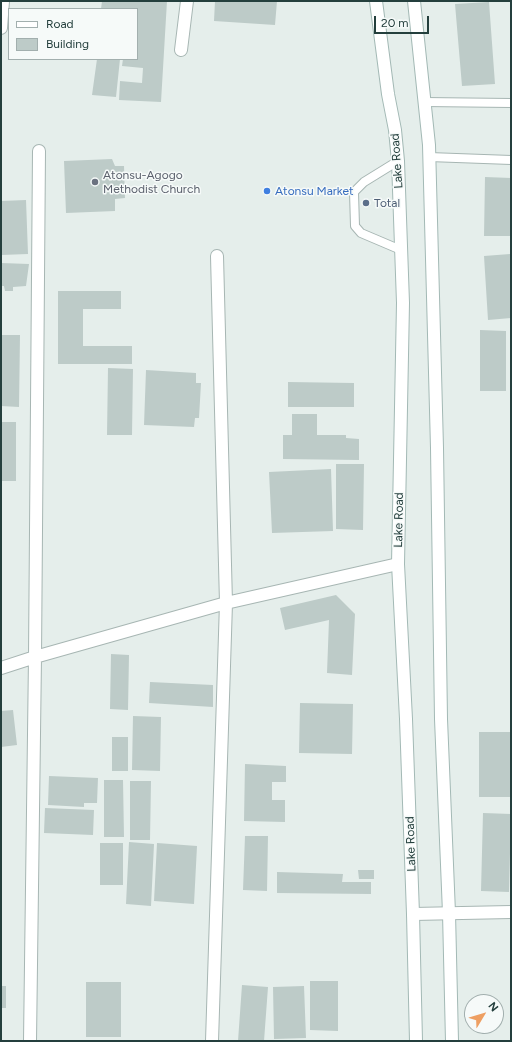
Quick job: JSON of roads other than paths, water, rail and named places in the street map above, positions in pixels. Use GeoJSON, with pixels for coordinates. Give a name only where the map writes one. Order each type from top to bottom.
{"type":"FeatureCollection","features":[{"type":"Feature","properties":{"kind":"street"},"geometry":{"type":"LineString","coordinates":[[1,28],[3,1]]}},
{"type":"Feature","properties":{"kind":"street"},"geometry":{"type":"LineString","coordinates":[[181,50],[187,1]]}},
{"type":"Feature","properties":{"kind":"street","name":"Lake Road"},"geometry":{"type":"LineString","coordinates":[[376,1],[388,94],[395,130],[398,161],[403,303],[398,564],[406,719],[416,1041]]}},
{"type":"Feature","properties":{"kind":"street"},"geometry":{"type":"LineString","coordinates":[[414,1],[429,144],[437,448],[441,719],[449,913],[452,1041]]}},
{"type":"Feature","properties":{"kind":"street"},"geometry":{"type":"LineString","coordinates":[[30,1041],[36,657],[39,151]]}},
{"type":"Feature","properties":{"kind":"street"},"geometry":{"type":"LineString","coordinates":[[212,1041],[226,603],[217,256]]}},
{"type":"Feature","properties":{"kind":"street"},"geometry":{"type":"LineString","coordinates":[[1,668],[226,603],[398,564]]}},
{"type":"Feature","properties":{"kind":"street"},"geometry":{"type":"LineString","coordinates":[[413,914],[511,912]]}},
{"type":"Feature","properties":{"kind":"lane"},"geometry":{"type":"LineString","coordinates":[[424,102],[511,103]]}},
{"type":"Feature","properties":{"kind":"lane"},"geometry":{"type":"LineString","coordinates":[[429,157],[511,160]]}},
{"type":"Feature","properties":{"kind":"lane"},"geometry":{"type":"LineString","coordinates":[[398,161],[364,182],[354,192],[355,226],[361,233],[401,250]]}},
{"type":"Feature","properties":{"kind":"place","name":"Atonsu-Agogo Methodist Church"},"geometry":{"type":"Point","coordinates":[95,182]}},
{"type":"Feature","properties":{"kind":"place","name":"Atonsu Market"},"geometry":{"type":"Point","coordinates":[267,191]}},
{"type":"Feature","properties":{"kind":"place","name":"Total"},"geometry":{"type":"Point","coordinates":[366,203]}}]}
